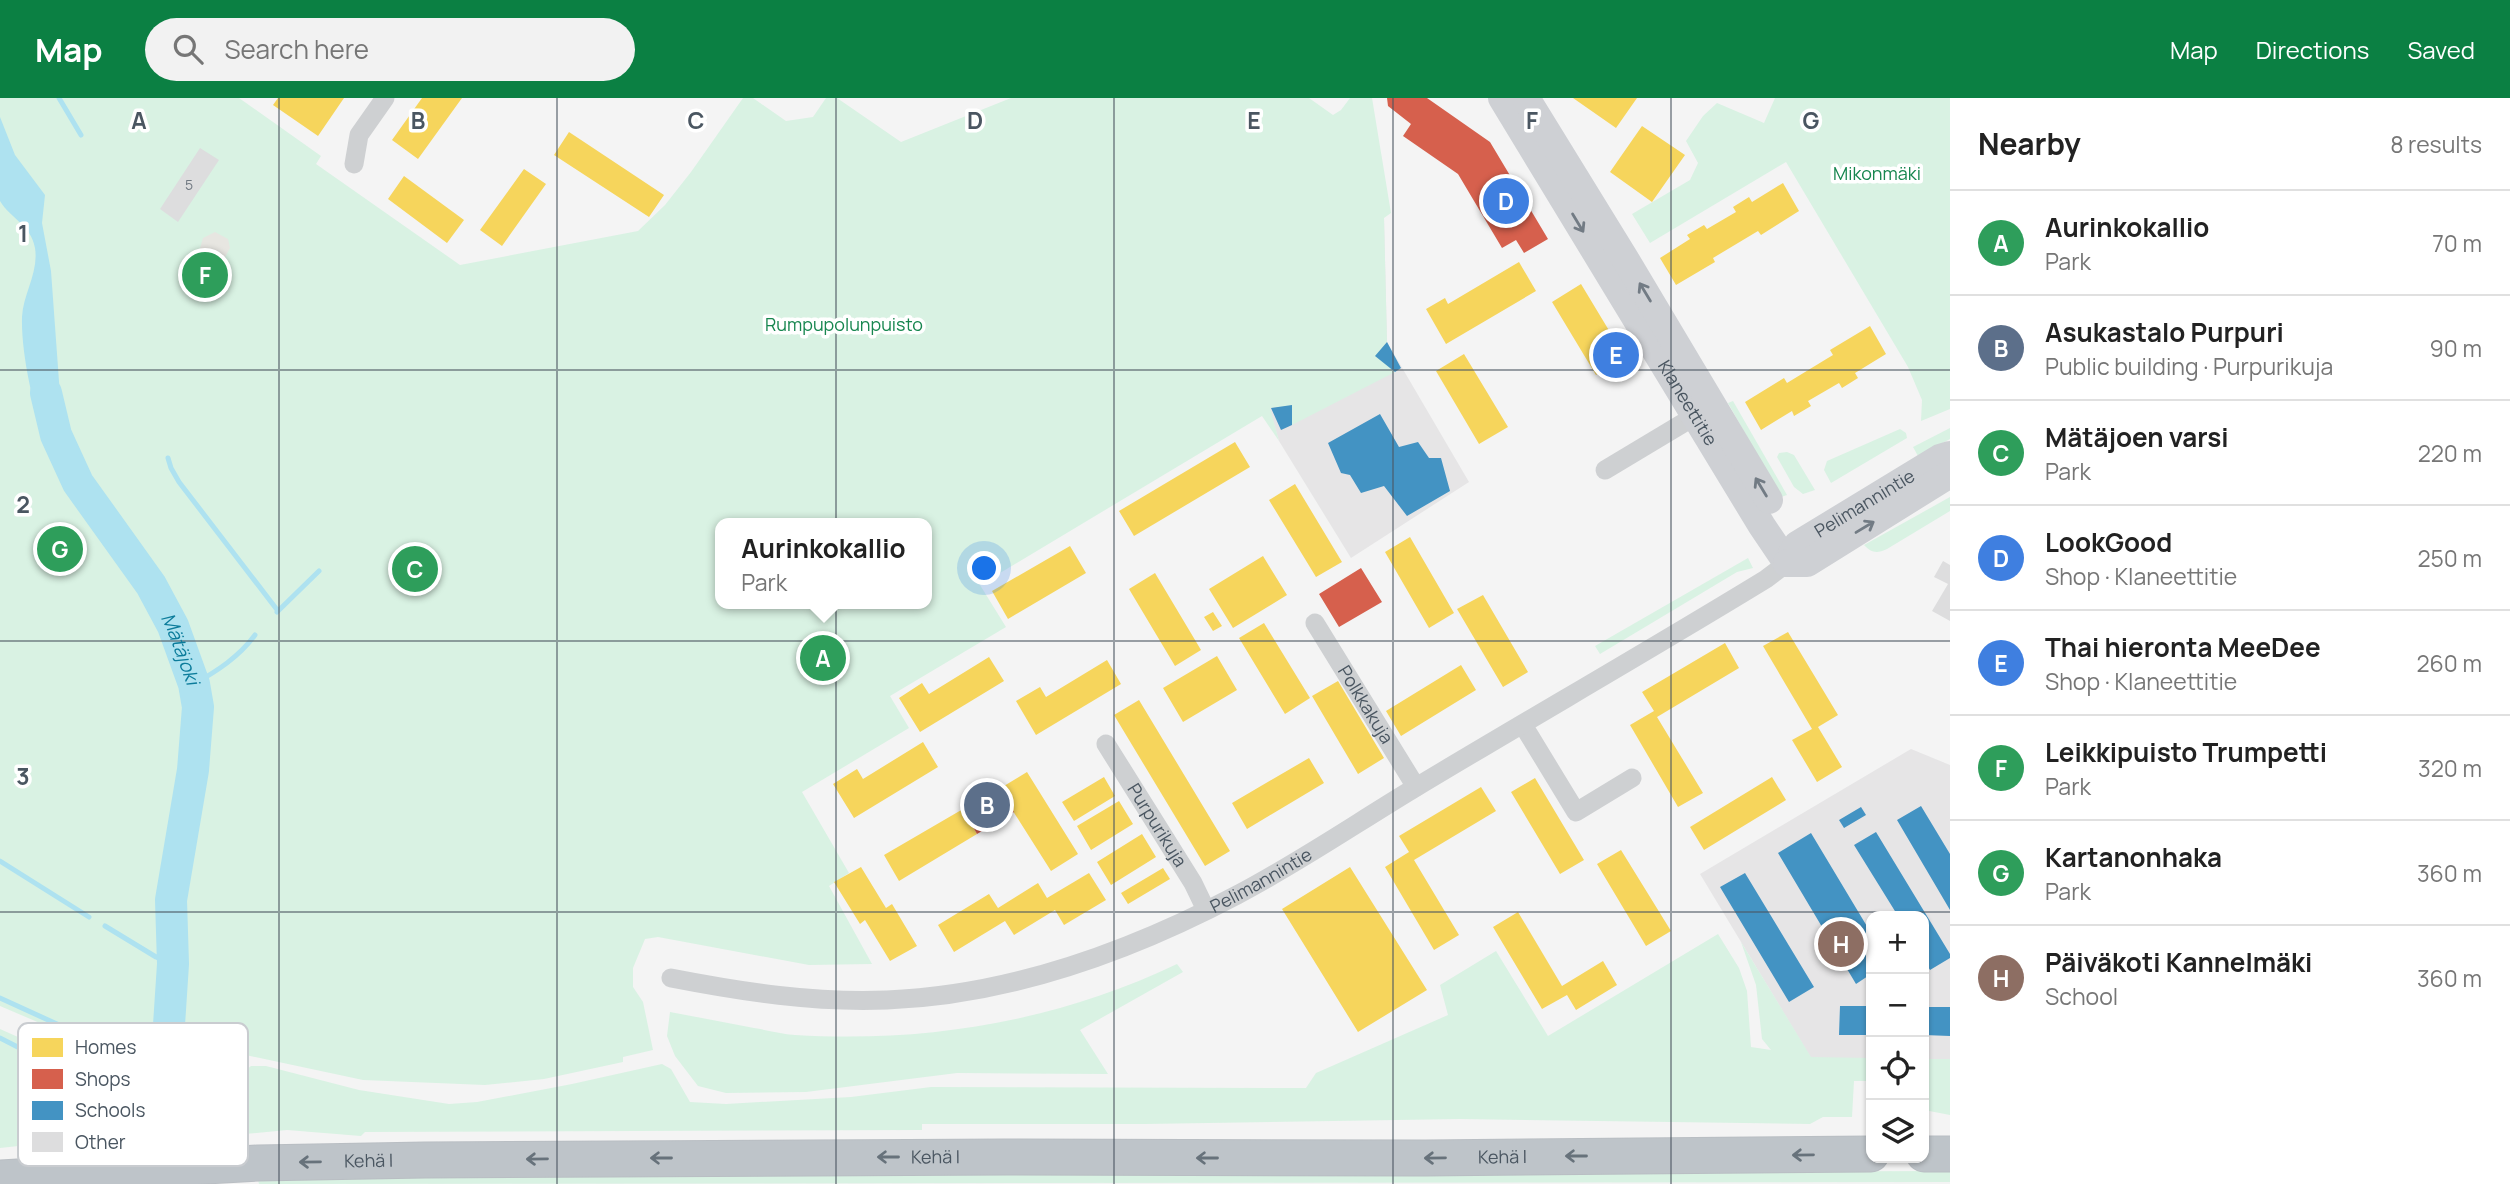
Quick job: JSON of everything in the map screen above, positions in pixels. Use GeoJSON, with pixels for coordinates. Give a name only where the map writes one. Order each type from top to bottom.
{"type":"FeatureCollection","features":[{"type":"Feature","properties":{"kind":"highway","name":"Kehä I"},"geometry":{"type":"LineString","coordinates":[[248,1164],[620,1158],[1425,1158],[1866,1154]]}},
{"type":"Feature","properties":{"kind":"highway"},"geometry":{"type":"LineString","coordinates":[[1929,1154],[1950,1154]]}},
{"type":"Feature","properties":{"kind":"highway","name":"Kehä I"},"geometry":{"type":"LineString","coordinates":[[5,1176],[206,1166]]}},
{"type":"Feature","properties":{"kind":"street"},"geometry":{"type":"LineString","coordinates":[[355,164],[359,135],[385,98]]}},
{"type":"Feature","properties":{"kind":"street","name":"Klaneettitie"},"geometry":{"type":"LineString","coordinates":[[1521,102],[1703,411],[1797,557]]}},
{"type":"Feature","properties":{"kind":"street"},"geometry":{"type":"LineString","coordinates":[[1605,470],[1703,411]]}},
{"type":"Feature","properties":{"kind":"street","name":"Pelimannintie"},"geometry":{"type":"LineString","coordinates":[[671,978],[771,995],[825,1000],[887,1000],[953,993],[1025,979],[1084,963],[1240,893],[1744,592],[1940,458],[1950,455]]}},
{"type":"Feature","properties":{"kind":"street","name":"Pelimannintie"},"geometry":{"type":"LineString","coordinates":[[1797,557],[1950,474]]}},
{"type":"Feature","properties":{"kind":"street","name":"Polkkakuja"},"geometry":{"type":"LineString","coordinates":[[1315,623],[1416,787]]}},
{"type":"Feature","properties":{"kind":"street"},"geometry":{"type":"LineString","coordinates":[[1523,725],[1576,812],[1632,778]]}},
{"type":"Feature","properties":{"kind":"street","name":"Purpurikuja"},"geometry":{"type":"LineString","coordinates":[[1106,744],[1193,883],[1206,910]]}},
{"type":"Feature","properties":{"kind":"shaded area"},"geometry":{"type":"Polygon","coordinates":[[[1384,218],[1387,342],[1469,482],[1351,558],[1279,441],[1269,408],[1384,218]]]}},
{"type":"Feature","properties":{"kind":"shaded area"},"geometry":{"type":"Polygon","coordinates":[[[1911,749],[1950,765],[1950,1059],[1929,1059],[1929,911],[1866,911],[1866,1058],[1811,1058],[1700,874],[1911,749]]]}},
{"type":"Feature","properties":{"kind":"green space","name":"Rumpupolunpuisto"},"geometry":{"type":"Polygon","coordinates":[[[0,98],[239,98],[321,156],[316,164],[460,265],[638,231],[665,205],[743,98],[753,98],[786,121],[813,117],[826,98],[837,98],[901,142],[1011,98],[1309,98],[1333,115],[1341,110],[1350,98],[1372,98],[1391,213],[1384,218],[1387,342],[1376,356],[1395,372],[1292,425],[1292,406],[1270,408],[1279,441],[1262,416],[980,585],[1006,627],[890,696],[909,728],[802,792],[849,873],[829,886],[872,964],[809,965],[658,937],[645,939],[633,968],[633,987],[643,1002],[653,1050],[623,1057],[623,1062],[544,1079],[485,1085],[363,1080],[248,1055],[248,1023],[40,1023],[0,1006],[0,98]]]}},
{"type":"Feature","properties":{"kind":"green space","name":"Mikonmäki"},"geometry":{"type":"Polygon","coordinates":[[[1775,98],[1950,98],[1950,409],[1921,421],[1922,400],[1908,367],[1786,162],[1650,243],[1632,214],[1690,180],[1698,163],[1686,141],[1703,116],[1717,103],[1764,123],[1775,98]]]}},
{"type":"Feature","properties":{"kind":"green space"},"geometry":{"type":"Polygon","coordinates":[[[1733,401],[1787,495],[1781,497],[1728,403],[1733,401]]]}},
{"type":"Feature","properties":{"kind":"green space"},"geometry":{"type":"Polygon","coordinates":[[[1950,428],[1950,439],[1918,456],[1913,447],[1950,428]]]}},
{"type":"Feature","properties":{"kind":"green space"},"geometry":{"type":"Polygon","coordinates":[[[1900,429],[1906,433],[1907,438],[1831,483],[1824,470],[1827,461],[1900,429]]]}},
{"type":"Feature","properties":{"kind":"green space"},"geometry":{"type":"Polygon","coordinates":[[[1779,453],[1794,455],[1815,490],[1803,494],[1794,487],[1777,457],[1779,453]]]}},
{"type":"Feature","properties":{"kind":"green space"},"geometry":{"type":"Polygon","coordinates":[[[1950,497],[1950,511],[1887,549],[1874,552],[1864,545],[1950,497]]]}},
{"type":"Feature","properties":{"kind":"green space"},"geometry":{"type":"Polygon","coordinates":[[[1748,558],[1753,568],[1737,572],[1600,654],[1595,646],[1748,558]]]}},
{"type":"Feature","properties":{"kind":"green space"},"geometry":{"type":"Polygon","coordinates":[[[1718,934],[1739,968],[1747,991],[1751,1047],[1771,1050],[1762,1039],[1756,985],[1741,942],[1811,1057],[1866,1058],[1866,1081],[1854,1081],[1852,1117],[1823,1117],[1810,1124],[1460,1119],[922,1124],[922,1130],[365,1132],[361,1136],[287,1130],[248,1134],[248,1068],[251,1066],[266,1066],[359,1090],[449,1104],[477,1102],[662,1064],[671,1069],[690,1102],[726,1104],[851,1097],[931,1087],[1306,1088],[1316,1073],[1448,1015],[1440,985],[1496,951],[1548,1036],[1718,934]]]}},
{"type":"Feature","properties":{"kind":"green space"},"geometry":{"type":"Polygon","coordinates":[[[1177,964],[1183,972],[1080,1030],[1108,1074],[957,1073],[806,1092],[726,1093],[698,1086],[675,1056],[667,1036],[670,1012],[795,1035],[844,1037],[942,1031],[1039,1014],[1132,984],[1177,964]]]}},
{"type":"Feature","properties":{"kind":"green space"},"geometry":{"type":"Polygon","coordinates":[[[0,1029],[18,1037],[18,1146],[0,1148],[0,1029]]]}},
{"type":"Feature","properties":{"kind":"green space"},"geometry":{"type":"Polygon","coordinates":[[[1929,1059],[1950,1059],[1950,1115],[1929,1111],[1929,1059]]]}},
{"type":"Feature","properties":{"kind":"green space"},"geometry":{"type":"Polygon","coordinates":[[[1950,1171],[1950,1182],[259,1184],[258,1180],[382,1175],[1950,1171]]]}},
{"type":"Feature","properties":{"kind":"sand"},"geometry":{"type":"Polygon","coordinates":[[[215,232],[228,239],[230,248],[223,261],[213,263],[204,258],[200,248],[203,238],[215,232]]]}},
{"type":"Feature","properties":{"kind":"water"},"geometry":{"type":"Polygon","coordinates":[[[0,117],[15,155],[45,195],[42,223],[51,271],[60,395],[70,428],[45,440],[29,379],[22,331],[23,308],[35,266],[35,248],[29,233],[0,201],[0,117]]]}},
{"type":"Feature","properties":{"kind":"building: Homes"},"geometry":{"type":"Polygon","coordinates":[[[278,98],[344,98],[318,136],[273,105],[278,98]]]}},
{"type":"Feature","properties":{"kind":"building: Homes"},"geometry":{"type":"Polygon","coordinates":[[[422,98],[462,98],[418,159],[392,140],[422,98]]]}},
{"type":"Feature","properties":{"kind":"building: Homes"},"geometry":{"type":"Polygon","coordinates":[[[1573,98],[1637,98],[1616,128],[1573,98]]]}},
{"type":"Feature","properties":{"kind":"building: Homes"},"geometry":{"type":"Polygon","coordinates":[[[1642,126],[1685,155],[1652,202],[1610,172],[1642,126]]]}},
{"type":"Feature","properties":{"kind":"building: Homes"},"geometry":{"type":"Polygon","coordinates":[[[569,132],[664,195],[649,217],[554,155],[569,132]]]}},
{"type":"Feature","properties":{"kind":"building: Homes"},"geometry":{"type":"Polygon","coordinates":[[[524,169],[546,184],[502,246],[480,230],[524,169]]]}},
{"type":"Feature","properties":{"kind":"building: Homes"},"geometry":{"type":"Polygon","coordinates":[[[404,176],[464,220],[447,243],[388,199],[404,176]]]}},
{"type":"Feature","properties":{"kind":"building: Homes"},"geometry":{"type":"Polygon","coordinates":[[[1783,183],[1799,211],[1761,235],[1758,231],[1713,258],[1715,262],[1676,285],[1660,258],[1690,239],[1687,235],[1704,225],[1707,229],[1736,212],[1733,207],[1749,197],[1752,202],[1783,183]]]}},
{"type":"Feature","properties":{"kind":"building: Homes"},"geometry":{"type":"Polygon","coordinates":[[[1519,262],[1536,291],[1446,344],[1426,309],[1445,298],[1448,304],[1519,262]]]}},
{"type":"Feature","properties":{"kind":"building: Homes"},"geometry":{"type":"Polygon","coordinates":[[[1581,284],[1625,357],[1596,375],[1552,302],[1581,284]]]}},
{"type":"Feature","properties":{"kind":"building: Homes"},"geometry":{"type":"Polygon","coordinates":[[[1870,326],[1886,354],[1855,373],[1858,378],[1842,388],[1839,383],[1808,401],[1811,406],[1794,416],[1792,411],[1761,430],[1745,402],[1784,378],[1787,383],[1833,355],[1830,350],[1870,326]]]}},
{"type":"Feature","properties":{"kind":"building: Homes"},"geometry":{"type":"Polygon","coordinates":[[[1464,354],[1508,427],[1479,444],[1436,371],[1464,354]]]}},
{"type":"Feature","properties":{"kind":"building: Homes"},"geometry":{"type":"Polygon","coordinates":[[[1235,442],[1250,467],[1134,536],[1119,511],[1235,442]]]}},
{"type":"Feature","properties":{"kind":"building: Homes"},"geometry":{"type":"Polygon","coordinates":[[[1295,484],[1342,562],[1316,577],[1269,500],[1295,484]]]}},
{"type":"Feature","properties":{"kind":"building: Homes"},"geometry":{"type":"Polygon","coordinates":[[[1410,537],[1454,613],[1429,628],[1385,552],[1410,537]]]}},
{"type":"Feature","properties":{"kind":"building: Homes"},"geometry":{"type":"Polygon","coordinates":[[[1070,546],[1086,573],[1008,619],[992,591],[1070,546]]]}},
{"type":"Feature","properties":{"kind":"building: Homes"},"geometry":{"type":"Polygon","coordinates":[[[1263,556],[1287,595],[1233,628],[1209,589],[1263,556]]]}},
{"type":"Feature","properties":{"kind":"building: Homes"},"geometry":{"type":"Polygon","coordinates":[[[1155,573],[1201,650],[1175,666],[1129,589],[1155,573]]]}},
{"type":"Feature","properties":{"kind":"building: Homes"},"geometry":{"type":"Polygon","coordinates":[[[1483,595],[1528,672],[1503,687],[1457,609],[1483,595]]]}},
{"type":"Feature","properties":{"kind":"building: Homes"},"geometry":{"type":"Polygon","coordinates":[[[1213,612],[1222,626],[1213,631],[1204,617],[1213,612]]]}},
{"type":"Feature","properties":{"kind":"building: Homes"},"geometry":{"type":"Polygon","coordinates":[[[1264,623],[1310,698],[1285,714],[1239,638],[1264,623]]]}},
{"type":"Feature","properties":{"kind":"building: Homes"},"geometry":{"type":"Polygon","coordinates":[[[1788,632],[1838,715],[1818,727],[1842,767],[1817,782],[1792,740],[1812,729],[1763,646],[1788,632]]]}},
{"type":"Feature","properties":{"kind":"building: Homes"},"geometry":{"type":"Polygon","coordinates":[[[1725,643],[1739,668],[1657,717],[1703,793],[1678,807],[1630,725],[1654,711],[1642,692],[1725,643]]]}},
{"type":"Feature","properties":{"kind":"building: Homes"},"geometry":{"type":"Polygon","coordinates":[[[1217,656],[1237,690],[1183,722],[1163,688],[1217,656]]]}},
{"type":"Feature","properties":{"kind":"building: Homes"},"geometry":{"type":"Polygon","coordinates":[[[989,657],[1004,681],[920,732],[899,698],[922,683],[929,694],[989,657]]]}},
{"type":"Feature","properties":{"kind":"building: Homes"},"geometry":{"type":"Polygon","coordinates":[[[1107,660],[1121,684],[1036,735],[1016,701],[1040,687],[1046,697],[1107,660]]]}},
{"type":"Feature","properties":{"kind":"building: Homes"},"geometry":{"type":"Polygon","coordinates":[[[1461,665],[1476,690],[1401,736],[1386,711],[1461,665]]]}},
{"type":"Feature","properties":{"kind":"building: Homes"},"geometry":{"type":"Polygon","coordinates":[[[1338,681],[1384,758],[1358,774],[1312,696],[1338,681]]]}},
{"type":"Feature","properties":{"kind":"building: Homes"},"geometry":{"type":"Polygon","coordinates":[[[1139,700],[1230,851],[1205,866],[1114,715],[1139,700]]]}},
{"type":"Feature","properties":{"kind":"building: Homes"},"geometry":{"type":"Polygon","coordinates":[[[923,742],[938,767],[854,818],[833,784],[857,769],[863,779],[923,742]]]}},
{"type":"Feature","properties":{"kind":"building: Homes"},"geometry":{"type":"Polygon","coordinates":[[[1309,758],[1324,783],[1247,829],[1232,803],[1309,758]]]}},
{"type":"Feature","properties":{"kind":"building: Homes"},"geometry":{"type":"Polygon","coordinates":[[[1027,772],[1078,854],[1051,871],[999,789],[1027,772]]]}},
{"type":"Feature","properties":{"kind":"building: Homes"},"geometry":{"type":"Polygon","coordinates":[[[1104,777],[1115,796],[1074,821],[1062,802],[1104,777]]]}},
{"type":"Feature","properties":{"kind":"building: Homes"},"geometry":{"type":"Polygon","coordinates":[[[1772,777],[1786,800],[1704,850],[1690,827],[1772,777]]]}},
{"type":"Feature","properties":{"kind":"building: Homes"},"geometry":{"type":"Polygon","coordinates":[[[1535,778],[1584,860],[1560,874],[1511,792],[1535,778]]]}},
{"type":"Feature","properties":{"kind":"building: Homes"},"geometry":{"type":"Polygon","coordinates":[[[1481,787],[1496,811],[1414,860],[1459,935],[1434,950],[1385,867],[1409,852],[1399,836],[1481,787]]]}},
{"type":"Feature","properties":{"kind":"building: Homes"},"geometry":{"type":"Polygon","coordinates":[[[1119,801],[1133,824],[1091,850],[1077,826],[1119,801]]]}},
{"type":"Feature","properties":{"kind":"building: Homes"},"geometry":{"type":"Polygon","coordinates":[[[963,809],[977,834],[899,881],[884,855],[963,809]]]}},
{"type":"Feature","properties":{"kind":"building: Homes"},"geometry":{"type":"Polygon","coordinates":[[[1142,834],[1156,857],[1111,885],[1097,862],[1142,834]]]}},
{"type":"Feature","properties":{"kind":"building: Homes"},"geometry":{"type":"Polygon","coordinates":[[[1621,850],[1671,931],[1646,946],[1597,864],[1621,850]]]}},
{"type":"Feature","properties":{"kind":"building: Homes"},"geometry":{"type":"Polygon","coordinates":[[[861,867],[886,908],[892,904],[917,946],[890,961],[865,920],[860,924],[834,882],[861,867]]]}},
{"type":"Feature","properties":{"kind":"building: Homes"},"geometry":{"type":"Polygon","coordinates":[[[1350,867],[1427,990],[1358,1032],[1282,909],[1350,867]]]}},
{"type":"Feature","properties":{"kind":"building: Homes"},"geometry":{"type":"Polygon","coordinates":[[[1163,868],[1170,879],[1128,904],[1121,893],[1163,868]]]}},
{"type":"Feature","properties":{"kind":"building: Homes"},"geometry":{"type":"Polygon","coordinates":[[[1089,873],[1106,900],[1064,925],[1055,910],[1014,935],[1005,921],[954,952],[938,925],[989,894],[998,908],[1038,883],[1047,898],[1089,873]]]}},
{"type":"Feature","properties":{"kind":"building: Homes"},"geometry":{"type":"Polygon","coordinates":[[[1518,912],[1562,986],[1603,961],[1617,985],[1576,1010],[1567,995],[1542,1009],[1493,927],[1518,912]]]}},
{"type":"Feature","properties":{"kind":"building: Shops"},"geometry":{"type":"Polygon","coordinates":[[[1387,98],[1427,98],[1490,142],[1548,239],[1524,253],[1516,240],[1502,248],[1458,174],[1403,136],[1411,124],[1388,106],[1387,98]]]}},
{"type":"Feature","properties":{"kind":"building: Shops"},"geometry":{"type":"Polygon","coordinates":[[[1361,568],[1382,602],[1339,627],[1319,594],[1361,568]]]}},
{"type":"Feature","properties":{"kind":"building: Shops"},"geometry":{"type":"Polygon","coordinates":[[[999,789],[1014,812],[977,834],[963,809],[999,789]]]}},
{"type":"Feature","properties":{"kind":"building: Schools"},"geometry":{"type":"Polygon","coordinates":[[[1387,342],[1401,368],[1395,372],[1375,356],[1387,342]]]}},
{"type":"Feature","properties":{"kind":"building: Schools"},"geometry":{"type":"Polygon","coordinates":[[[1292,405],[1292,425],[1281,430],[1271,408],[1292,405]]]}},
{"type":"Feature","properties":{"kind":"building: Schools"},"geometry":{"type":"Polygon","coordinates":[[[1380,414],[1399,447],[1418,442],[1429,458],[1441,458],[1450,491],[1407,516],[1384,486],[1361,493],[1350,475],[1341,473],[1328,443],[1380,414]]]}},
{"type":"Feature","properties":{"kind":"building: Schools"},"geometry":{"type":"Polygon","coordinates":[[[1921,806],[1950,854],[1950,910],[1897,820],[1921,806]]]}},
{"type":"Feature","properties":{"kind":"building: Schools"},"geometry":{"type":"Polygon","coordinates":[[[1861,807],[1866,815],[1844,828],[1839,820],[1861,807]]]}},
{"type":"Feature","properties":{"kind":"building: Schools"},"geometry":{"type":"Polygon","coordinates":[[[1876,832],[1924,911],[1895,911],[1854,845],[1876,832]]]}},
{"type":"Feature","properties":{"kind":"building: Schools"},"geometry":{"type":"Polygon","coordinates":[[[1811,833],[1866,925],[1866,977],[1856,984],[1778,853],[1811,833]]]}},
{"type":"Feature","properties":{"kind":"building: Schools"},"geometry":{"type":"Polygon","coordinates":[[[1745,873],[1814,987],[1789,1002],[1720,887],[1745,873]]]}},
{"type":"Feature","properties":{"kind":"building: Schools"},"geometry":{"type":"Polygon","coordinates":[[[1929,919],[1950,954],[1950,958],[1930,970],[1929,919]]]}},
{"type":"Feature","properties":{"kind":"building: Schools"},"geometry":{"type":"Polygon","coordinates":[[[1840,1006],[1866,1006],[1866,1035],[1839,1035],[1840,1006]]]}},
{"type":"Feature","properties":{"kind":"building: Schools"},"geometry":{"type":"Polygon","coordinates":[[[1929,1007],[1950,1007],[1950,1036],[1929,1035],[1929,1007]]]}},
{"type":"Feature","properties":{"kind":"building: Other"},"geometry":{"type":"Polygon","coordinates":[[[200,148],[219,160],[178,222],[160,209],[200,148]]]}},
{"type":"Feature","properties":{"kind":"building: Other"},"geometry":{"type":"Polygon","coordinates":[[[1943,561],[1950,565],[1950,621],[1932,611],[1948,584],[1934,577],[1943,561]]]}},
{"type":"Feature","properties":{"kind":"waterway"},"geometry":{"type":"LineString","coordinates":[[59,98],[81,135]]}},
{"type":"Feature","properties":{"kind":"waterway","name":"Mätäjoki"},"geometry":{"type":"LineString","coordinates":[[46,393],[56,435],[78,483],[151,585],[173,626],[194,684],[198,707],[193,770],[171,900],[173,964],[169,1023]]}},
{"type":"Feature","properties":{"kind":"waterway"},"geometry":{"type":"LineString","coordinates":[[168,458],[179,482],[278,611]]}},
{"type":"Feature","properties":{"kind":"waterway"},"geometry":{"type":"LineString","coordinates":[[277,612],[319,571]]}},
{"type":"Feature","properties":{"kind":"waterway"},"geometry":{"type":"LineString","coordinates":[[194,684],[227,663],[255,635]]}},
{"type":"Feature","properties":{"kind":"waterway"},"geometry":{"type":"LineString","coordinates":[[0,861],[89,917]]}},
{"type":"Feature","properties":{"kind":"waterway"},"geometry":{"type":"LineString","coordinates":[[105,926],[156,957],[173,964]]}},
{"type":"Feature","properties":{"kind":"waterway"},"geometry":{"type":"LineString","coordinates":[[0,998],[55,1023]]}},
{"type":"Feature","properties":{"kind":"waterway"},"geometry":{"type":"LineString","coordinates":[[0,1038],[18,1047]]}},
{"type":"Feature","properties":{"kind":"waterway","name":"Mätäjoki"},"geometry":{"type":"LineString","coordinates":[[170,1166],[170,1184]]}},
{"type":"Feature","properties":{"kind":"place","name":"LookGood"},"geometry":{"type":"Point","coordinates":[1506,201]}},
{"type":"Feature","properties":{"kind":"place","name":"Leikkipuisto Trumpetti"},"geometry":{"type":"Point","coordinates":[205,275]}},
{"type":"Feature","properties":{"kind":"place","name":"Thai hieronta MeeDee"},"geometry":{"type":"Point","coordinates":[1616,355]}},
{"type":"Feature","properties":{"kind":"place","name":"Kartanonhaka"},"geometry":{"type":"Point","coordinates":[60,549]}},
{"type":"Feature","properties":{"kind":"place","name":"Mätäjoen varsi"},"geometry":{"type":"Point","coordinates":[415,569]}},
{"type":"Feature","properties":{"kind":"place","name":"Aurinkokallio"},"geometry":{"type":"Point","coordinates":[823,658]}},
{"type":"Feature","properties":{"kind":"place","name":"Asukastalo Purpuri"},"geometry":{"type":"Point","coordinates":[987,805]}},
{"type":"Feature","properties":{"kind":"place","name":"Päiväkoti Kannelmäki"},"geometry":{"type":"Point","coordinates":[1841,944]}}]}
